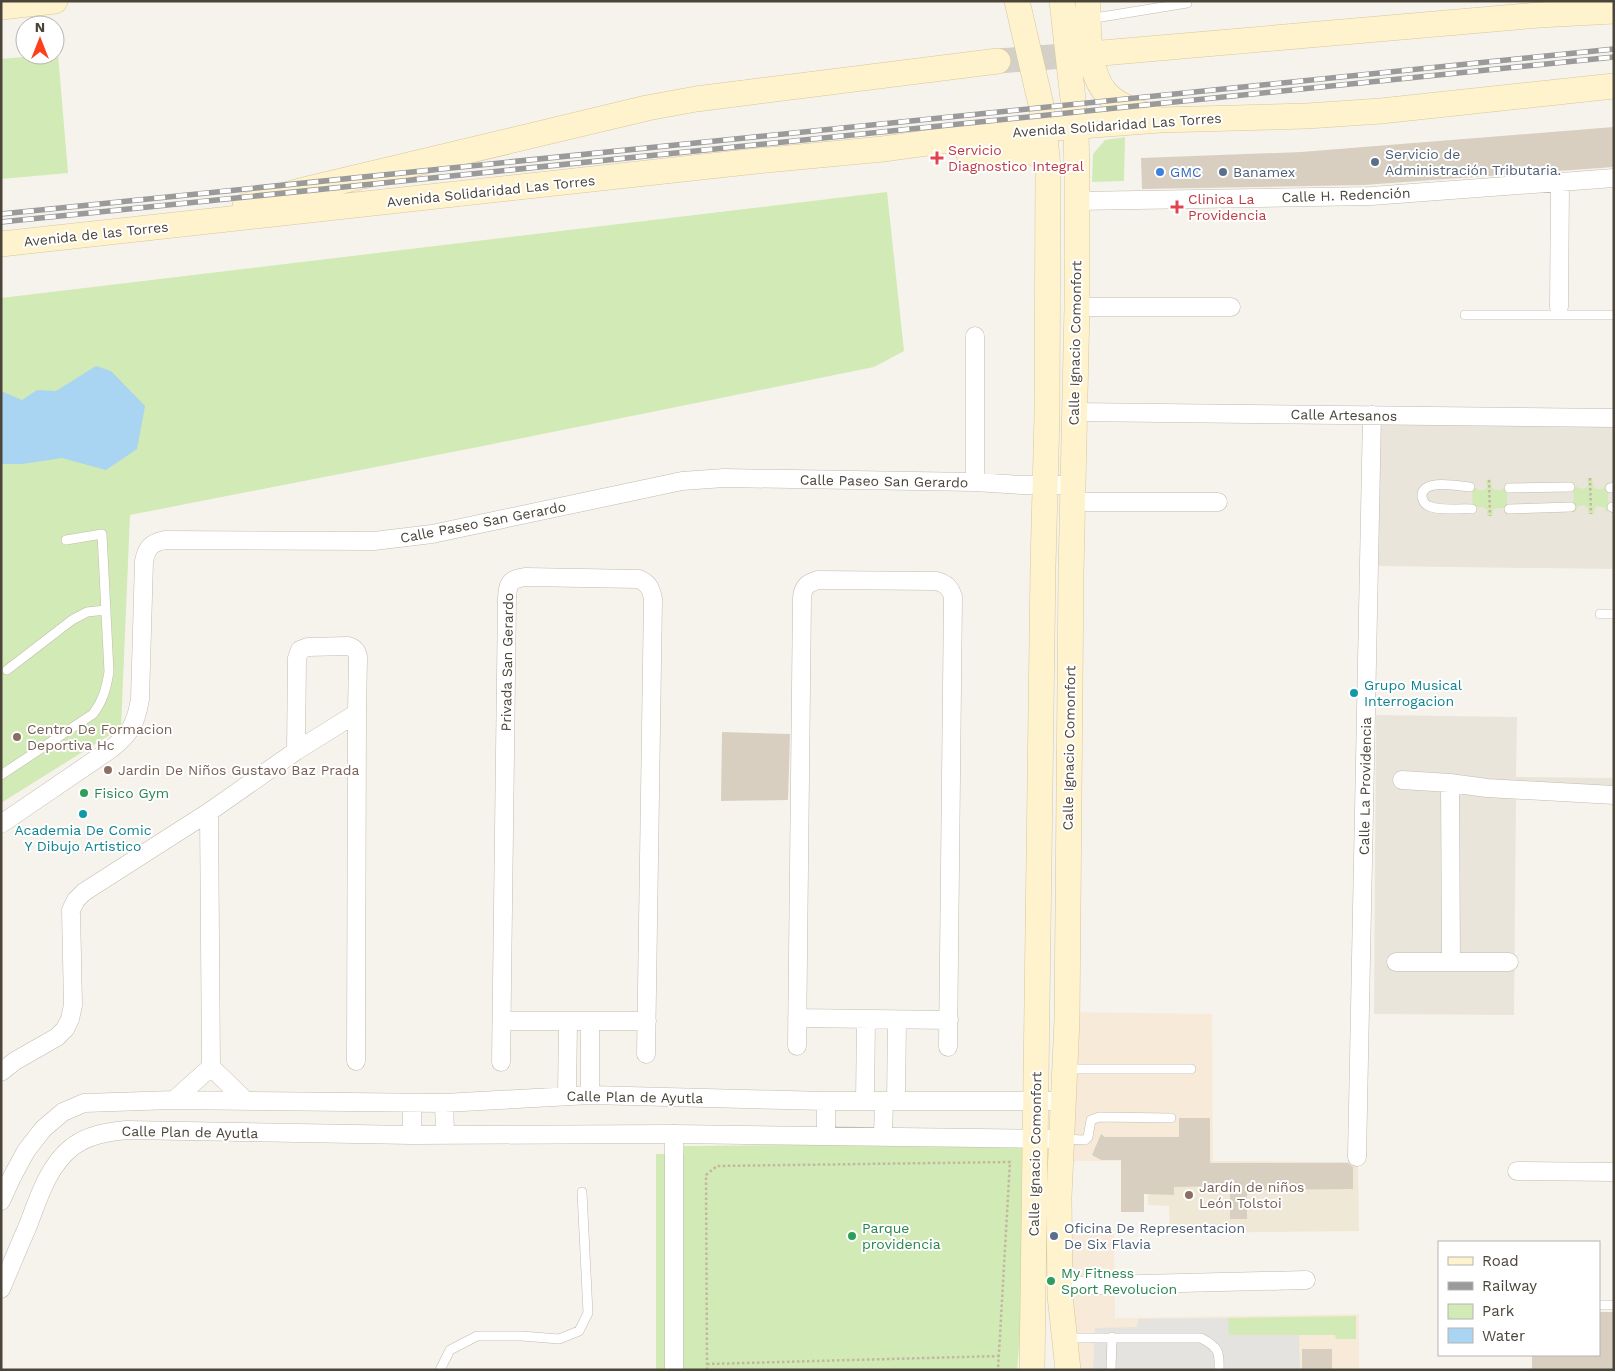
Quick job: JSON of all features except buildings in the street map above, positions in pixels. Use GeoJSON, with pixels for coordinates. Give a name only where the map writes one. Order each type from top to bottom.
{"type":"FeatureCollection","features":[{"type":"Feature","properties":{"kind":"main road"},"geometry":{"type":"LineString","coordinates":[[1,7],[55,1]]}},
{"type":"Feature","properties":{"kind":"main road","name":"Calle Ignacio Comonfort"},"geometry":{"type":"LineString","coordinates":[[1017,1],[1042,109],[1048,167],[1046,485],[1043,566],[1032,1370]]}},
{"type":"Feature","properties":{"kind":"main road"},"geometry":{"type":"LineString","coordinates":[[1102,54],[1539,15],[1614,11]]}},
{"type":"Feature","properties":{"kind":"main road"},"geometry":{"type":"LineString","coordinates":[[1075,15],[1094,72],[1106,93],[1120,104],[1160,120]]}},
{"type":"Feature","properties":{"kind":"main road","name":"Calle Ignacio Comonfort"},"geometry":{"type":"LineString","coordinates":[[1068,1370],[1060,1286],[1059,1197],[1065,1069],[1077,307],[1075,15]]}},
{"type":"Feature","properties":{"kind":"main road"},"geometry":{"type":"LineString","coordinates":[[190,224],[239,207],[300,191],[646,108],[696,99],[998,61]]}},
{"type":"Feature","properties":{"kind":"main road","name":"Avenida Solidaridad Las Torres"},"geometry":{"type":"LineString","coordinates":[[190,224],[883,149],[1045,128],[1120,122],[1307,116],[1381,111],[1614,86]]}},
{"type":"Feature","properties":{"kind":"main road"},"geometry":{"type":"LineString","coordinates":[[1077,191],[1085,157],[1106,131],[1120,122]]}},
{"type":"Feature","properties":{"kind":"main road"},"geometry":{"type":"LineString","coordinates":[[883,149],[913,152],[1005,150],[1031,152],[1040,157],[1048,167]]}},
{"type":"Feature","properties":{"kind":"main road","name":"Avenida de las Torres"},"geometry":{"type":"LineString","coordinates":[[1,244],[190,224]]}},
{"type":"Feature","properties":{"kind":"street","name":"Calle H. Redención"},"geometry":{"type":"LineString","coordinates":[[1077,191],[1371,196],[1614,178]]}},
{"type":"Feature","properties":{"kind":"street"},"geometry":{"type":"LineString","coordinates":[[1559,307],[1560,182]]}},
{"type":"Feature","properties":{"kind":"street"},"geometry":{"type":"LineString","coordinates":[[1077,307],[1231,307]]}},
{"type":"Feature","properties":{"kind":"street"},"geometry":{"type":"LineString","coordinates":[[975,336],[975,482]]}},
{"type":"Feature","properties":{"kind":"street","name":"Calle Artesanos"},"geometry":{"type":"LineString","coordinates":[[1074,412],[1614,418]]}},
{"type":"Feature","properties":{"kind":"street","name":"Calle La Providencia"},"geometry":{"type":"LineString","coordinates":[[1358,1157],[1372,416]]}},
{"type":"Feature","properties":{"kind":"street","name":"Calle Paseo San Gerardo"},"geometry":{"type":"LineString","coordinates":[[1,824],[111,749],[132,728],[138,714],[140,700],[144,561],[149,546],[155,542],[165,540],[393,540],[432,534],[682,481],[724,478],[1046,485],[1073,493],[1218,502]]}},
{"type":"Feature","properties":{"kind":"street","name":"Privada San Gerardo"},"geometry":{"type":"LineString","coordinates":[[501,1062],[508,590],[512,581],[526,577],[638,579],[646,582],[652,591],[646,1054]]}},
{"type":"Feature","properties":{"kind":"street"},"geometry":{"type":"LineString","coordinates":[[797,1046],[802,593],[804,587],[818,580],[937,581],[947,585],[953,597],[948,1047]]}},
{"type":"Feature","properties":{"kind":"street"},"geometry":{"type":"LineString","coordinates":[[296,751],[297,658],[300,650],[303,648],[348,646],[355,649],[358,657],[356,1061]]}},
{"type":"Feature","properties":{"kind":"street"},"geometry":{"type":"LineString","coordinates":[[1,1072],[15,1061],[57,1037],[65,1030],[70,1019],[73,1005],[71,910],[76,900],[84,892],[209,812],[296,751],[357,713]]}},
{"type":"Feature","properties":{"kind":"street"},"geometry":{"type":"LineString","coordinates":[[1402,780],[1450,783],[1487,788],[1614,795]]}},
{"type":"Feature","properties":{"kind":"street"},"geometry":{"type":"LineString","coordinates":[[1450,783],[1451,962]]}},
{"type":"Feature","properties":{"kind":"street"},"geometry":{"type":"LineString","coordinates":[[209,812],[211,1067],[246,1101]]}},
{"type":"Feature","properties":{"kind":"street"},"geometry":{"type":"LineString","coordinates":[[1396,962],[1510,962]]}},
{"type":"Feature","properties":{"kind":"street"},"geometry":{"type":"LineString","coordinates":[[797,1018],[949,1020]]}},
{"type":"Feature","properties":{"kind":"street"},"geometry":{"type":"LineString","coordinates":[[866,1019],[866,1101]]}},
{"type":"Feature","properties":{"kind":"street"},"geometry":{"type":"LineString","coordinates":[[883,1136],[890,1101],[897,1020]]}},
{"type":"Feature","properties":{"kind":"street"},"geometry":{"type":"LineString","coordinates":[[502,1021],[646,1021]]}},
{"type":"Feature","properties":{"kind":"street"},"geometry":{"type":"LineString","coordinates":[[567,1095],[568,1022]]}},
{"type":"Feature","properties":{"kind":"street"},"geometry":{"type":"LineString","coordinates":[[590,1022],[590,1094]]}},
{"type":"Feature","properties":{"kind":"street"},"geometry":{"type":"LineString","coordinates":[[174,1100],[211,1067]]}},
{"type":"Feature","properties":{"kind":"street","name":"Calle Plan de Ayutla"},"geometry":{"type":"LineString","coordinates":[[1,1201],[26,1151],[43,1129],[63,1112],[84,1104],[174,1100],[444,1103],[590,1094],[826,1101],[1064,1101]]}},
{"type":"Feature","properties":{"kind":"street"},"geometry":{"type":"LineString","coordinates":[[826,1101],[826,1136]]}},
{"type":"Feature","properties":{"kind":"street"},"geometry":{"type":"LineString","coordinates":[[412,1103],[412,1135]]}},
{"type":"Feature","properties":{"kind":"street"},"geometry":{"type":"LineString","coordinates":[[444,1103],[445,1134]]}},
{"type":"Feature","properties":{"kind":"street","name":"Calle Plan de Ayutla"},"geometry":{"type":"LineString","coordinates":[[1,1289],[44,1184],[60,1159],[72,1147],[87,1138],[105,1132],[126,1130],[412,1135],[674,1134],[1062,1139]]}},
{"type":"Feature","properties":{"kind":"street"},"geometry":{"type":"LineString","coordinates":[[674,1134],[674,1370]]}},
{"type":"Feature","properties":{"kind":"street"},"geometry":{"type":"LineString","coordinates":[[1517,1171],[1614,1172]]}},
{"type":"Feature","properties":{"kind":"street"},"geometry":{"type":"LineString","coordinates":[[1060,1286],[1306,1280]]}},
{"type":"Feature","properties":{"kind":"lane"},"geometry":{"type":"LineString","coordinates":[[1075,15],[1187,3]]}},
{"type":"Feature","properties":{"kind":"lane"},"geometry":{"type":"LineString","coordinates":[[1465,315],[1614,315]]}},
{"type":"Feature","properties":{"kind":"lane"},"geometry":{"type":"LineString","coordinates":[[1470,487],[1432,485],[1423,490],[1422,499],[1424,503],[1434,508],[1472,509]]}},
{"type":"Feature","properties":{"kind":"lane"},"geometry":{"type":"LineString","coordinates":[[1509,488],[1570,487]]}},
{"type":"Feature","properties":{"kind":"lane"},"geometry":{"type":"LineString","coordinates":[[1509,509],[1571,508]]}},
{"type":"Feature","properties":{"kind":"lane"},"geometry":{"type":"LineString","coordinates":[[1,775],[92,714],[101,703],[106,688],[108,672],[102,534],[66,540]]}},
{"type":"Feature","properties":{"kind":"lane"},"geometry":{"type":"LineString","coordinates":[[7,670],[72,620],[87,612],[106,610]]}},
{"type":"Feature","properties":{"kind":"lane"},"geometry":{"type":"LineString","coordinates":[[1600,614],[1614,614]]}},
{"type":"Feature","properties":{"kind":"lane"},"geometry":{"type":"LineString","coordinates":[[1065,1069],[1191,1069]]}},
{"type":"Feature","properties":{"kind":"lane"},"geometry":{"type":"LineString","coordinates":[[1062,1139],[1085,1140],[1091,1120],[1098,1117],[1171,1118]]}},
{"type":"Feature","properties":{"kind":"lane"},"geometry":{"type":"LineString","coordinates":[[440,1370],[450,1350],[477,1336],[522,1336],[559,1339],[579,1331],[588,1312],[582,1192]]}},
{"type":"Feature","properties":{"kind":"lane"},"geometry":{"type":"LineString","coordinates":[[1600,1305],[1614,1305]]}},
{"type":"Feature","properties":{"kind":"lane"},"geometry":{"type":"LineString","coordinates":[[1111,1370],[1112,1337]]}},
{"type":"Feature","properties":{"kind":"lane"},"geometry":{"type":"LineString","coordinates":[[1064,1338],[1201,1338],[1217,1349],[1220,1355],[1219,1370]]}},
{"type":"Feature","properties":{"kind":"path"},"geometry":{"type":"LineString","coordinates":[[1590,478],[1591,514]]}},
{"type":"Feature","properties":{"kind":"path"},"geometry":{"type":"LineString","coordinates":[[1489,480],[1490,516]]}},
{"type":"Feature","properties":{"kind":"path"},"geometry":{"type":"LineString","coordinates":[[707,1370],[706,1175],[716,1166],[1010,1162],[998,1370]]}},
{"type":"Feature","properties":{"kind":"path"},"geometry":{"type":"LineString","coordinates":[[707,1364],[999,1356]]}},
{"type":"Feature","properties":{"kind":"shaded area"},"geometry":{"type":"Polygon","coordinates":[[[1376,424],[1614,427],[1614,569],[1375,566],[1376,424]]]}},
{"type":"Feature","properties":{"kind":"shaded area"},"geometry":{"type":"Polygon","coordinates":[[[1376,715],[1517,717],[1516,777],[1614,778],[1614,799],[1516,799],[1514,1015],[1374,1014],[1376,715]]]}},
{"type":"Feature","properties":{"kind":"shaded area"},"geometry":{"type":"Polygon","coordinates":[[[1060,1012],[1212,1014],[1213,1161],[1067,1161],[1066,1234],[1114,1234],[1115,1318],[1359,1314],[1359,1370],[1070,1370],[1062,1295],[1060,1012]]]}},
{"type":"Feature","properties":{"kind":"shaded area"},"geometry":{"type":"Polygon","coordinates":[[[1149,1161],[1358,1162],[1359,1231],[1170,1233],[1169,1206],[1148,1205],[1149,1161]]]}},
{"type":"Feature","properties":{"kind":"shaded area"},"geometry":{"type":"Polygon","coordinates":[[[1228,1318],[1229,1335],[1299,1335],[1300,1370],[1093,1370],[1095,1328],[1137,1327],[1138,1319],[1228,1318]]]}},
{"type":"Feature","properties":{"kind":"green space"},"geometry":{"type":"Polygon","coordinates":[[[15,58],[15,65],[59,65],[68,173],[1,179],[1,59],[15,58]]]}},
{"type":"Feature","properties":{"kind":"green space"},"geometry":{"type":"Polygon","coordinates":[[[1125,137],[1124,181],[1092,182],[1093,154],[1105,140],[1125,137]]]}},
{"type":"Feature","properties":{"kind":"green space"},"geometry":{"type":"Polygon","coordinates":[[[887,192],[904,351],[874,367],[130,515],[121,728],[1,803],[1,298],[887,192]]]}},
{"type":"Feature","properties":{"kind":"green space"},"geometry":{"type":"Polygon","coordinates":[[[1587,478],[1592,478],[1593,486],[1597,489],[1603,489],[1608,481],[1608,514],[1604,507],[1597,506],[1594,514],[1588,514],[1588,509],[1584,505],[1578,506],[1574,514],[1573,481],[1575,486],[1583,489],[1588,486],[1587,478]]]}},
{"type":"Feature","properties":{"kind":"green space"},"geometry":{"type":"Polygon","coordinates":[[[1491,479],[1492,488],[1496,490],[1502,490],[1507,482],[1507,516],[1503,508],[1496,508],[1493,511],[1493,516],[1487,516],[1487,510],[1483,507],[1477,507],[1473,515],[1472,483],[1476,489],[1483,490],[1487,488],[1486,480],[1491,479]]]}},
{"type":"Feature","properties":{"kind":"green space","name":"Parque providencia"},"geometry":{"type":"Polygon","coordinates":[[[1022,1143],[1021,1325],[1017,1370],[656,1370],[656,1154],[684,1154],[684,1146],[1022,1143]]]}},
{"type":"Feature","properties":{"kind":"green space"},"geometry":{"type":"Polygon","coordinates":[[[1356,1316],[1356,1339],[1336,1339],[1335,1335],[1228,1335],[1228,1318],[1356,1316]]]}},
{"type":"Feature","properties":{"kind":"water"},"geometry":{"type":"Polygon","coordinates":[[[96,366],[111,371],[145,406],[137,449],[106,470],[62,458],[22,464],[1,464],[1,391],[22,400],[37,390],[56,391],[96,366]]]}},
{"type":"Feature","properties":{"kind":"tunnel"},"geometry":{"type":"LineString","coordinates":[[998,61],[1090,54]]}},
{"type":"Feature","properties":{"kind":"railway"},"geometry":{"type":"LineString","coordinates":[[1,214],[1614,49]]}},
{"type":"Feature","properties":{"kind":"railway"},"geometry":{"type":"LineString","coordinates":[[1,222],[1614,57]]}},
{"type":"Feature","properties":{"kind":"place","name":"Servicio Diagnostico Integral"},"geometry":{"type":"Point","coordinates":[937,158]}},
{"type":"Feature","properties":{"kind":"place","name":"Servicio de Administración Tributaria."},"geometry":{"type":"Point","coordinates":[1375,162]}},
{"type":"Feature","properties":{"kind":"place","name":"GMC"},"geometry":{"type":"Point","coordinates":[1160,172]}},
{"type":"Feature","properties":{"kind":"place","name":"Banamex"},"geometry":{"type":"Point","coordinates":[1223,172]}},
{"type":"Feature","properties":{"kind":"place","name":"Clinica La Providencia"},"geometry":{"type":"Point","coordinates":[1177,207]}},
{"type":"Feature","properties":{"kind":"place","name":"Grupo Musical Interrogacion"},"geometry":{"type":"Point","coordinates":[1354,693]}},
{"type":"Feature","properties":{"kind":"place","name":"Centro De Formacion Deportiva Hc"},"geometry":{"type":"Point","coordinates":[17,737]}},
{"type":"Feature","properties":{"kind":"place","name":"Jardin De Niños Gustavo Baz Prada"},"geometry":{"type":"Point","coordinates":[108,770]}},
{"type":"Feature","properties":{"kind":"place","name":"Fisico Gym"},"geometry":{"type":"Point","coordinates":[84,793]}},
{"type":"Feature","properties":{"kind":"place","name":"Academia De Comic Y Dibujo Artistico"},"geometry":{"type":"Point","coordinates":[83,814]}},
{"type":"Feature","properties":{"kind":"place","name":"Jardín de niños León Tolstoi"},"geometry":{"type":"Point","coordinates":[1189,1195]}},
{"type":"Feature","properties":{"kind":"place","name":"Parque providencia"},"geometry":{"type":"Point","coordinates":[852,1236]}},
{"type":"Feature","properties":{"kind":"place","name":"Oficina De Representacion De Six Flavia"},"geometry":{"type":"Point","coordinates":[1054,1236]}},
{"type":"Feature","properties":{"kind":"place","name":"My Fitness Sport Revolucion"},"geometry":{"type":"Point","coordinates":[1051,1281]}}]}
